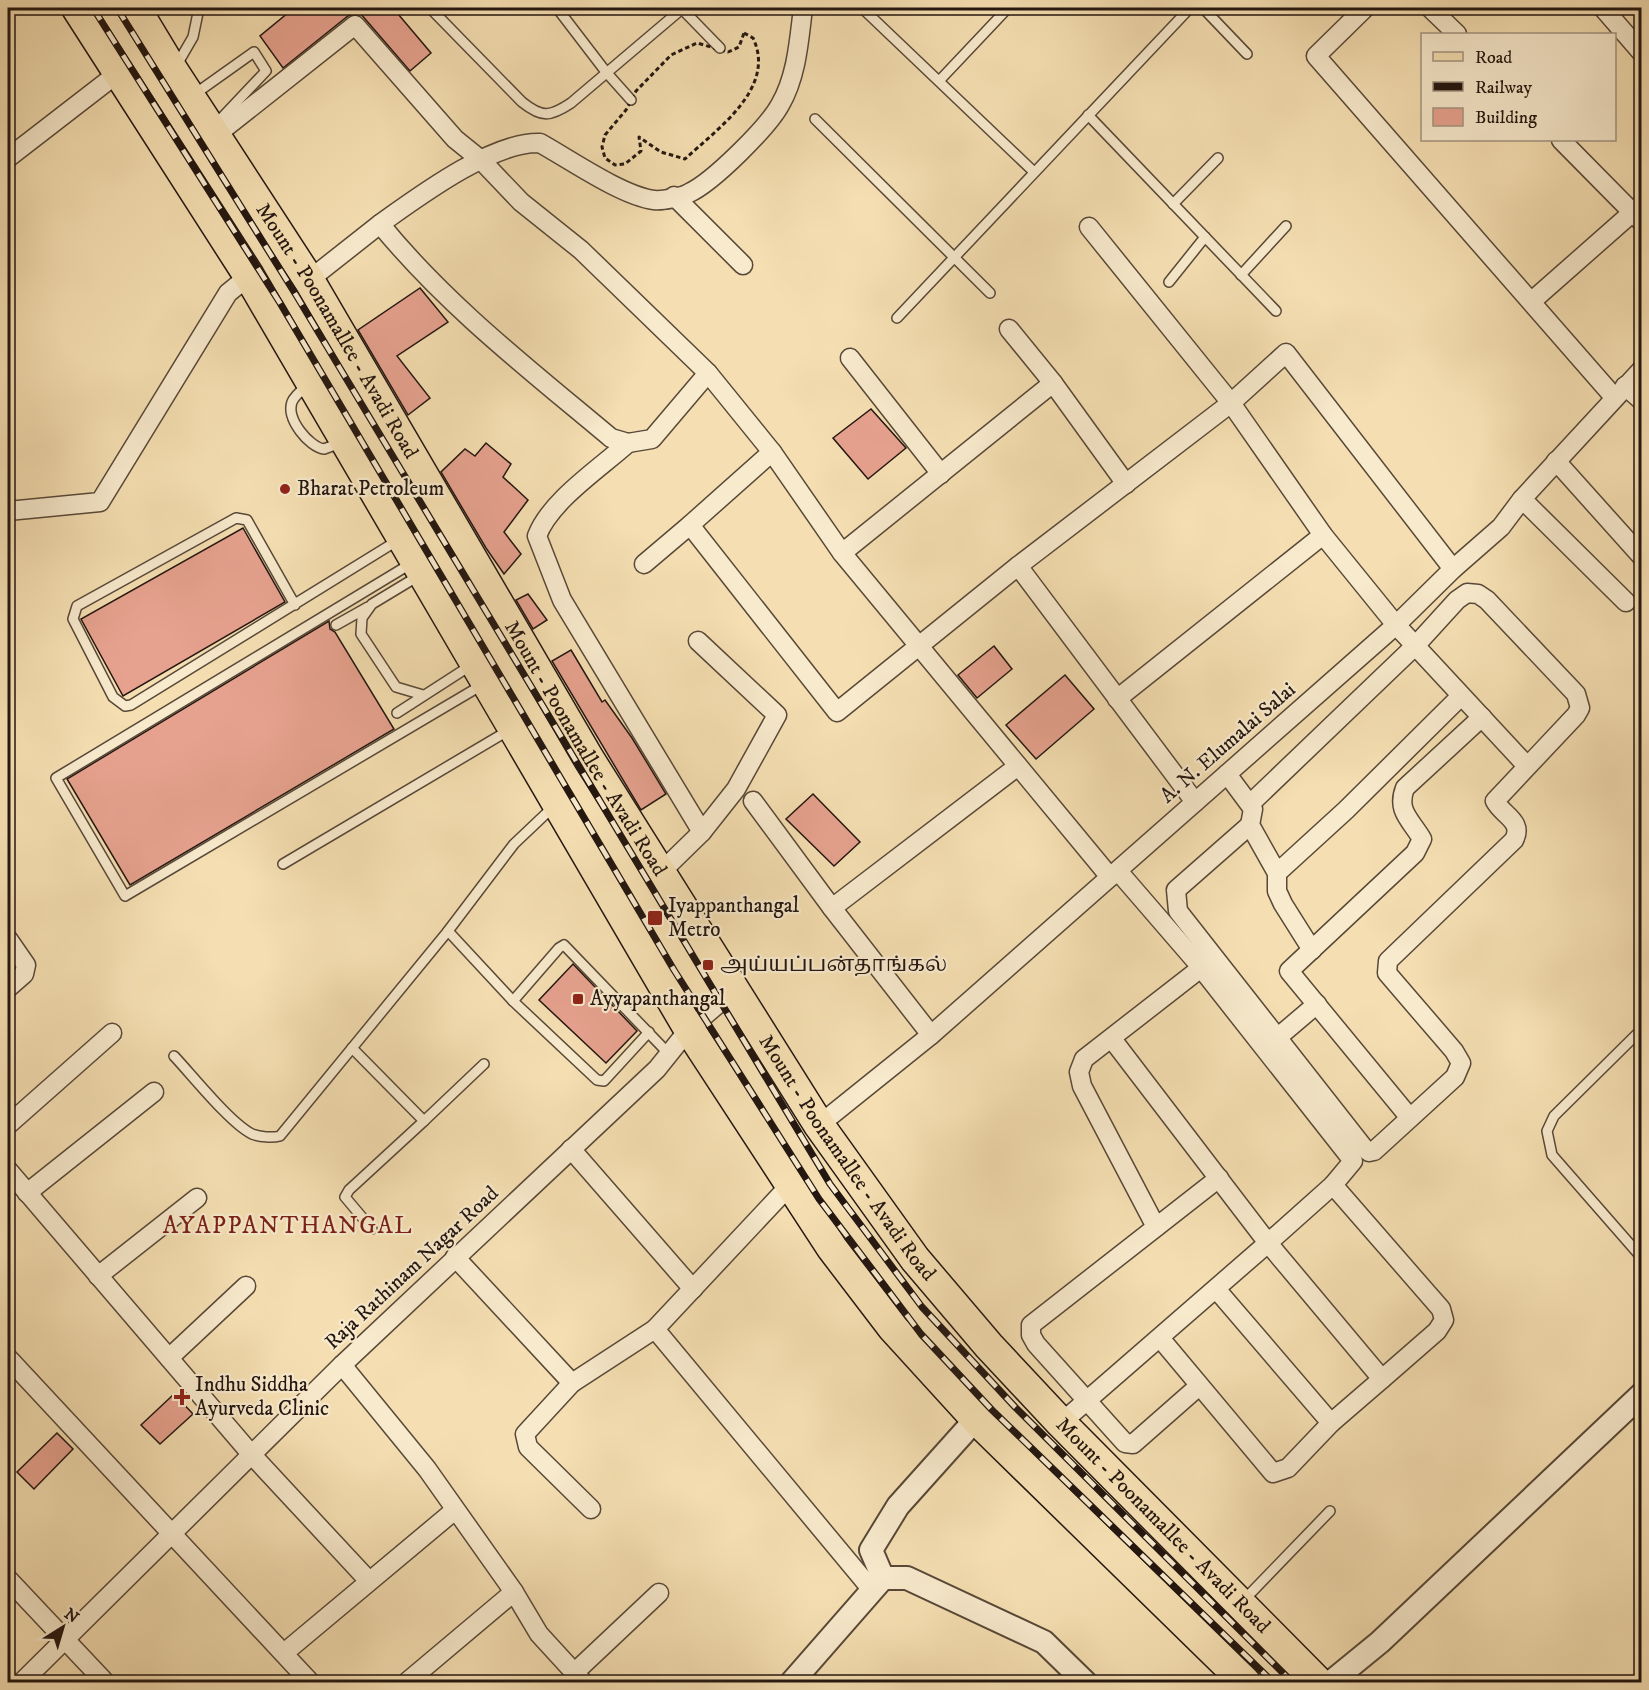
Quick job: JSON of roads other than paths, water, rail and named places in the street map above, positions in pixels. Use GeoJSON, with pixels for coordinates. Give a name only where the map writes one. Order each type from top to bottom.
{"type":"FeatureCollection","features":[{"type":"Feature","properties":{"kind":"main road"},"geometry":{"type":"LineString","coordinates":[[77,8],[249,276],[689,1029],[832,1248],[892,1328],[976,1419],[1245,1683]]}},
{"type":"Feature","properties":{"kind":"main road","name":"Mount - Poonamallee - Avadi Road"},"geometry":{"type":"LineString","coordinates":[[135,8],[190,98],[309,280],[589,759],[819,1125],[915,1259],[989,1346],[1061,1423],[1318,1683]]}},
{"type":"Feature","properties":{"kind":"street"},"geometry":{"type":"LineString","coordinates":[[309,280],[380,224],[434,186],[481,160],[525,142],[540,143],[623,190],[654,200],[689,194],[720,169],[763,128],[780,105],[792,77],[803,8]]}},
{"type":"Feature","properties":{"kind":"street"},"geometry":{"type":"LineString","coordinates":[[1365,8],[1316,56],[1532,301],[1620,391],[1641,401]]}},
{"type":"Feature","properties":{"kind":"street"},"geometry":{"type":"LineString","coordinates":[[1430,8],[1456,33]]}},
{"type":"Feature","properties":{"kind":"street"},"geometry":{"type":"LineString","coordinates":[[1603,8],[1641,53]]}},
{"type":"Feature","properties":{"kind":"street"},"geometry":{"type":"LineString","coordinates":[[214,132],[355,25],[455,139],[481,160],[521,202],[582,250],[708,373],[772,452],[842,553],[1018,766],[1201,968],[1353,1161],[1333,1185],[1217,1290],[1061,1423]]}},
{"type":"Feature","properties":{"kind":"street"},"geometry":{"type":"LineString","coordinates":[[8,158],[118,73]]}},
{"type":"Feature","properties":{"kind":"street"},"geometry":{"type":"LineString","coordinates":[[1532,301],[1639,213],[1562,141]]}},
{"type":"Feature","properties":{"kind":"street"},"geometry":{"type":"LineString","coordinates":[[674,196],[743,265]]}},
{"type":"Feature","properties":{"kind":"street"},"geometry":{"type":"LineString","coordinates":[[380,224],[415,267],[494,341],[611,438],[628,443],[652,439],[708,373]]}},
{"type":"Feature","properties":{"kind":"street"},"geometry":{"type":"LineString","coordinates":[[1089,227],[1231,403],[1323,535],[1396,625],[1527,766]]}},
{"type":"Feature","properties":{"kind":"street"},"geometry":{"type":"LineString","coordinates":[[8,511],[100,502],[228,293],[249,276]]}},
{"type":"Feature","properties":{"kind":"street"},"geometry":{"type":"LineString","coordinates":[[1009,329],[1053,383],[1126,484]]}},
{"type":"Feature","properties":{"kind":"street"},"geometry":{"type":"LineString","coordinates":[[690,525],[837,712],[1018,566],[1231,403],[1286,353],[1453,569]]}},
{"type":"Feature","properties":{"kind":"street"},"geometry":{"type":"LineString","coordinates":[[850,358],[941,474]]}},
{"type":"Feature","properties":{"kind":"street","name":"A. N. Elumalai Salai"},"geometry":{"type":"LineString","coordinates":[[819,1125],[931,1035],[1396,625],[1453,569],[1501,527],[1521,499],[1641,369]]}},
{"type":"Feature","properties":{"kind":"street"},"geometry":{"type":"LineString","coordinates":[[842,553],[1053,383]]}},
{"type":"Feature","properties":{"kind":"street"},"geometry":{"type":"LineString","coordinates":[[628,443],[561,500],[550,512],[537,536],[562,600],[702,832]]}},
{"type":"Feature","properties":{"kind":"street"},"geometry":{"type":"LineString","coordinates":[[644,564],[772,452]]}},
{"type":"Feature","properties":{"kind":"street"},"geometry":{"type":"LineString","coordinates":[[1556,461],[1641,557]]}},
{"type":"Feature","properties":{"kind":"street"},"geometry":{"type":"LineString","coordinates":[[1521,499],[1626,602]]}},
{"type":"Feature","properties":{"kind":"street"},"geometry":{"type":"LineString","coordinates":[[1117,699],[1323,535]]}},
{"type":"Feature","properties":{"kind":"street"},"geometry":{"type":"LineString","coordinates":[[1018,566],[1195,802]]}},
{"type":"Feature","properties":{"kind":"street"},"geometry":{"type":"LineString","coordinates":[[1227,774],[1253,809],[1250,825],[1176,890],[1176,904],[1183,917],[1368,1152],[1374,1151],[1455,1077],[1461,1063],[1454,1051],[1387,973],[1388,961],[1514,840],[1517,834],[1516,823],[1495,801],[1576,715],[1580,708],[1576,694],[1478,594],[1467,593],[1457,600],[1416,645],[1250,804]]}},
{"type":"Feature","properties":{"kind":"street"},"geometry":{"type":"LineString","coordinates":[[660,873],[702,832],[736,789],[777,715],[698,641]]}},
{"type":"Feature","properties":{"kind":"street"},"geometry":{"type":"LineString","coordinates":[[1277,873],[1346,810],[1461,696]]}},
{"type":"Feature","properties":{"kind":"street"},"geometry":{"type":"LineString","coordinates":[[1410,1118],[1289,971],[1420,846],[1422,839],[1400,805],[1405,788],[1482,717]]}},
{"type":"Feature","properties":{"kind":"street"},"geometry":{"type":"LineString","coordinates":[[832,908],[1018,766]]}},
{"type":"Feature","properties":{"kind":"street"},"geometry":{"type":"LineString","coordinates":[[753,801],[832,908],[931,1035]]}},
{"type":"Feature","properties":{"kind":"street"},"geometry":{"type":"LineString","coordinates":[[1250,825],[1277,873],[1277,891],[1282,904],[1312,950]]}},
{"type":"Feature","properties":{"kind":"street"},"geometry":{"type":"LineString","coordinates":[[8,939],[26,965],[24,974],[8,988]]}},
{"type":"Feature","properties":{"kind":"street"},"geometry":{"type":"LineString","coordinates":[[1156,1227],[1082,1086],[1079,1072],[1084,1059],[1201,968]]}},
{"type":"Feature","properties":{"kind":"street","name":"Raja Rathinam Nagar Road"},"geometry":{"type":"LineString","coordinates":[[22,1683],[342,1365],[657,1069],[689,1029],[733,991]]}},
{"type":"Feature","properties":{"kind":"street"},"geometry":{"type":"LineString","coordinates":[[1277,1038],[1317,1004]]}},
{"type":"Feature","properties":{"kind":"street"},"geometry":{"type":"LineString","coordinates":[[8,1125],[112,1033]]}},
{"type":"Feature","properties":{"kind":"street"},"geometry":{"type":"LineString","coordinates":[[1112,1039],[1268,1243],[1382,1379]]}},
{"type":"Feature","properties":{"kind":"street"},"geometry":{"type":"LineString","coordinates":[[27,1193],[154,1092]]}},
{"type":"Feature","properties":{"kind":"street"},"geometry":{"type":"LineString","coordinates":[[571,1149],[693,1289]]}},
{"type":"Feature","properties":{"kind":"street"},"geometry":{"type":"LineString","coordinates":[[8,1170],[251,1454],[369,1581]]}},
{"type":"Feature","properties":{"kind":"street"},"geometry":{"type":"LineString","coordinates":[[1198,1386],[1133,1444],[1125,1443],[1036,1344],[1031,1335],[1031,1325],[1219,1178]]}},
{"type":"Feature","properties":{"kind":"street"},"geometry":{"type":"LineString","coordinates":[[591,1509],[528,1446],[524,1439],[528,1430],[572,1383],[656,1329],[790,1185]]}},
{"type":"Feature","properties":{"kind":"street"},"geometry":{"type":"LineString","coordinates":[[1160,1338],[1273,1473],[1288,1468],[1331,1423],[1437,1331],[1444,1320],[1441,1309],[1333,1185]]}},
{"type":"Feature","properties":{"kind":"street"},"geometry":{"type":"LineString","coordinates":[[98,1276],[197,1198]]}},
{"type":"Feature","properties":{"kind":"street"},"geometry":{"type":"LineString","coordinates":[[455,1257],[572,1383]]}},
{"type":"Feature","properties":{"kind":"street"},"geometry":{"type":"LineString","coordinates":[[169,1358],[246,1286]]}},
{"type":"Feature","properties":{"kind":"street"},"geometry":{"type":"LineString","coordinates":[[1217,1290],[1331,1423]]}},
{"type":"Feature","properties":{"kind":"street"},"geometry":{"type":"LineString","coordinates":[[656,1329],[877,1584]]}},
{"type":"Feature","properties":{"kind":"street"},"geometry":{"type":"LineString","coordinates":[[8,1358],[310,1683]]}},
{"type":"Feature","properties":{"kind":"street"},"geometry":{"type":"LineString","coordinates":[[342,1365],[420,1460],[514,1592],[539,1634],[578,1678],[659,1593]]}},
{"type":"Feature","properties":{"kind":"street"},"geometry":{"type":"LineString","coordinates":[[1331,1683],[1380,1642],[1641,1394]]}},
{"type":"Feature","properties":{"kind":"street"},"geometry":{"type":"LineString","coordinates":[[877,1584],[872,1550],[877,1541],[898,1506],[976,1419]]}},
{"type":"Feature","properties":{"kind":"street"},"geometry":{"type":"LineString","coordinates":[[284,1653],[455,1510]]}},
{"type":"Feature","properties":{"kind":"street"},"geometry":{"type":"LineString","coordinates":[[792,1683],[877,1584],[908,1578],[1044,1642],[1085,1683]]}},
{"type":"Feature","properties":{"kind":"street"},"geometry":{"type":"LineString","coordinates":[[8,1579],[105,1683]]}},
{"type":"Feature","properties":{"kind":"street"},"geometry":{"type":"LineString","coordinates":[[419,1679],[514,1592]]}},
{"type":"Feature","properties":{"kind":"lane"},"geometry":{"type":"LineString","coordinates":[[430,8],[537,114],[558,111],[682,8],[720,48]]}},
{"type":"Feature","properties":{"kind":"lane"},"geometry":{"type":"LineString","coordinates":[[557,8],[606,72],[631,100]]}},
{"type":"Feature","properties":{"kind":"lane"},"geometry":{"type":"LineString","coordinates":[[862,8],[1034,172]]}},
{"type":"Feature","properties":{"kind":"lane"},"geometry":{"type":"LineString","coordinates":[[939,81],[1008,8]]}},
{"type":"Feature","properties":{"kind":"lane"},"geometry":{"type":"LineString","coordinates":[[897,318],[1190,8]]}},
{"type":"Feature","properties":{"kind":"lane"},"geometry":{"type":"LineString","coordinates":[[1203,8],[1247,54]]}},
{"type":"Feature","properties":{"kind":"lane"},"geometry":{"type":"LineString","coordinates":[[173,71],[193,37],[203,9]]}},
{"type":"Feature","properties":{"kind":"lane"},"geometry":{"type":"LineString","coordinates":[[190,98],[254,52],[266,71],[214,132]]}},
{"type":"Feature","properties":{"kind":"lane"},"geometry":{"type":"LineString","coordinates":[[1088,115],[1276,311]]}},
{"type":"Feature","properties":{"kind":"lane"},"geometry":{"type":"LineString","coordinates":[[814,119],[990,293]]}},
{"type":"Feature","properties":{"kind":"lane"},"geometry":{"type":"LineString","coordinates":[[1173,204],[1218,158]]}},
{"type":"Feature","properties":{"kind":"lane"},"geometry":{"type":"LineString","coordinates":[[1241,274],[1286,226]]}},
{"type":"Feature","properties":{"kind":"lane"},"geometry":{"type":"LineString","coordinates":[[1169,282],[1205,237]]}},
{"type":"Feature","properties":{"kind":"lane"},"geometry":{"type":"LineString","coordinates":[[295,605],[247,520],[236,518],[77,606],[73,619],[114,697],[125,706],[295,605],[413,557]]}},
{"type":"Feature","properties":{"kind":"lane"},"geometry":{"type":"LineString","coordinates":[[336,625],[385,596],[413,557]]}},
{"type":"Feature","properties":{"kind":"lane"},"geometry":{"type":"LineString","coordinates":[[413,557],[56,778],[124,896],[481,673]]}},
{"type":"Feature","properties":{"kind":"lane"},"geometry":{"type":"LineString","coordinates":[[372,604],[362,618],[361,634],[396,687],[423,695]]}},
{"type":"Feature","properties":{"kind":"lane"},"geometry":{"type":"LineString","coordinates":[[397,713],[439,686],[481,673]]}},
{"type":"Feature","properties":{"kind":"lane"},"geometry":{"type":"LineString","coordinates":[[283,864],[513,728]]}},
{"type":"Feature","properties":{"kind":"lane"},"geometry":{"type":"LineString","coordinates":[[174,1056],[234,1119],[252,1134],[273,1138],[280,1136],[448,931],[514,844],[557,803]]}},
{"type":"Feature","properties":{"kind":"lane"},"geometry":{"type":"LineString","coordinates":[[448,931],[513,1001],[597,1080],[604,1081],[649,1032]]}},
{"type":"Feature","properties":{"kind":"lane"},"geometry":{"type":"LineString","coordinates":[[513,1001],[564,945],[669,1054]]}},
{"type":"Feature","properties":{"kind":"lane"},"geometry":{"type":"LineString","coordinates":[[1641,1029],[1554,1116],[1548,1131],[1552,1155],[1641,1258]]}},
{"type":"Feature","properties":{"kind":"lane"},"geometry":{"type":"LineString","coordinates":[[351,1048],[424,1121]]}},
{"type":"Feature","properties":{"kind":"lane"},"geometry":{"type":"LineString","coordinates":[[372,1229],[345,1197],[484,1064]]}},
{"type":"Feature","properties":{"kind":"lane"},"geometry":{"type":"LineString","coordinates":[[1240,1604],[1330,1511]]}},
{"type":"Feature","properties":{"kind":"railway"},"geometry":{"type":"LineString","coordinates":[[93,8],[280,303],[674,970],[819,1199],[921,1334],[992,1410],[1273,1682]]}},
{"type":"Feature","properties":{"kind":"railway"},"geometry":{"type":"LineString","coordinates":[[117,8],[296,295],[830,1184],[922,1307],[1015,1407],[1292,1682]]}},
{"type":"Feature","properties":{"kind":"place","name":"Bharat Petroleum"},"geometry":{"type":"Point","coordinates":[285,489]}},
{"type":"Feature","properties":{"kind":"place","name":"Iyappanthangal Metro"},"geometry":{"type":"Point","coordinates":[655,918]}},
{"type":"Feature","properties":{"kind":"place","name":"அய்யப்பன்தாங்கல்"},"geometry":{"type":"Point","coordinates":[708,965]}},
{"type":"Feature","properties":{"kind":"place","name":"Ayyapanthangal"},"geometry":{"type":"Point","coordinates":[578,999]}},
{"type":"Feature","properties":{"kind":"place","name":"Indhu Siddha Ayurveda Clinic"},"geometry":{"type":"Point","coordinates":[182,1397]}},
{"type":"Feature","properties":{"kind":"district","name":"AYAPPANTHANGAL"},"geometry":{"type":"Point","coordinates":[288,1226]}}]}
